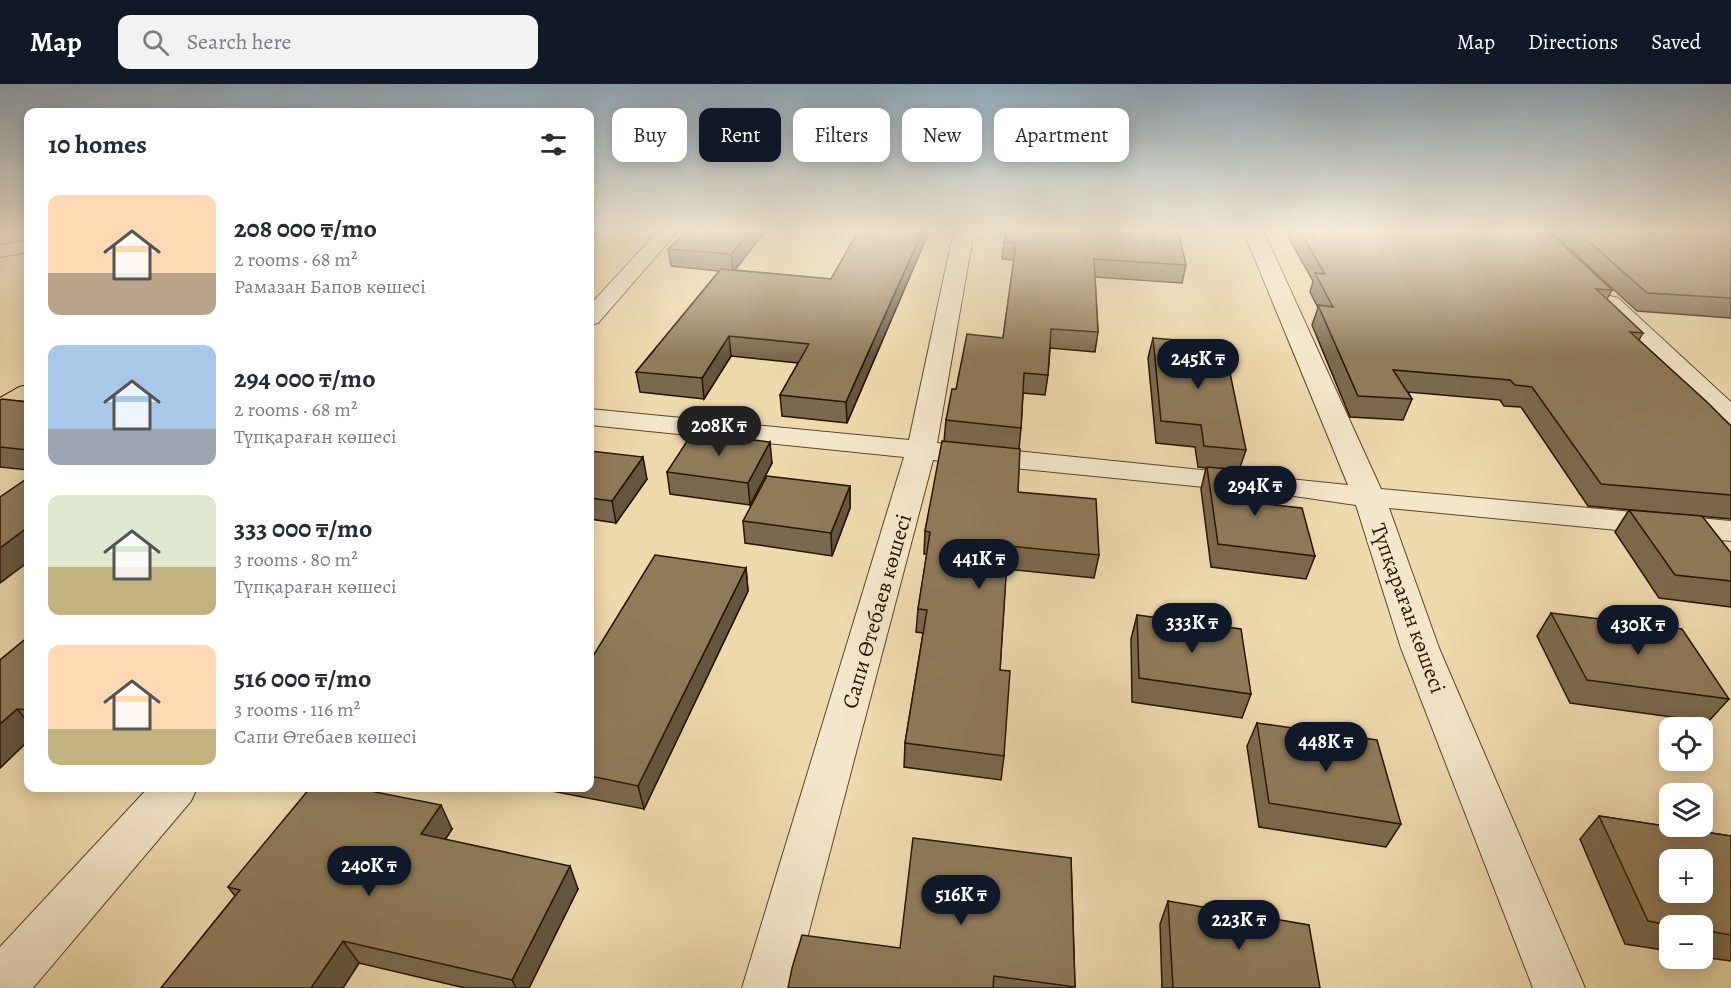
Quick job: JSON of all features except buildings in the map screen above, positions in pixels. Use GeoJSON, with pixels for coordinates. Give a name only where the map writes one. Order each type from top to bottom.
{"type":"FeatureCollection","features":[{"type":"Feature","properties":{"kind":"main road"},"geometry":{"type":"LineString","coordinates":[[0,410],[24,395]]}},
{"type":"Feature","properties":{"kind":"street"},"geometry":{"type":"LineString","coordinates":[[594,314],[631,272]]}},
{"type":"Feature","properties":{"kind":"street","name":"Сапи Өтебаев көшесі"},"geometry":{"type":"LineString","coordinates":[[768,988],[921,451],[956,272]]}},
{"type":"Feature","properties":{"kind":"street","name":"Түпқараған көшесі"},"geometry":{"type":"LineString","coordinates":[[1271,272],[1369,497],[1420,648],[1559,988]]}},
{"type":"Feature","properties":{"kind":"street"},"geometry":{"type":"LineString","coordinates":[[1594,288],[1731,417]]}},
{"type":"Feature","properties":{"kind":"street"},"geometry":{"type":"LineString","coordinates":[[594,417],[1294,487],[1369,497],[1731,531]]}},
{"type":"Feature","properties":{"kind":"street"},"geometry":{"type":"LineString","coordinates":[[0,986],[171,792]]}}]}
